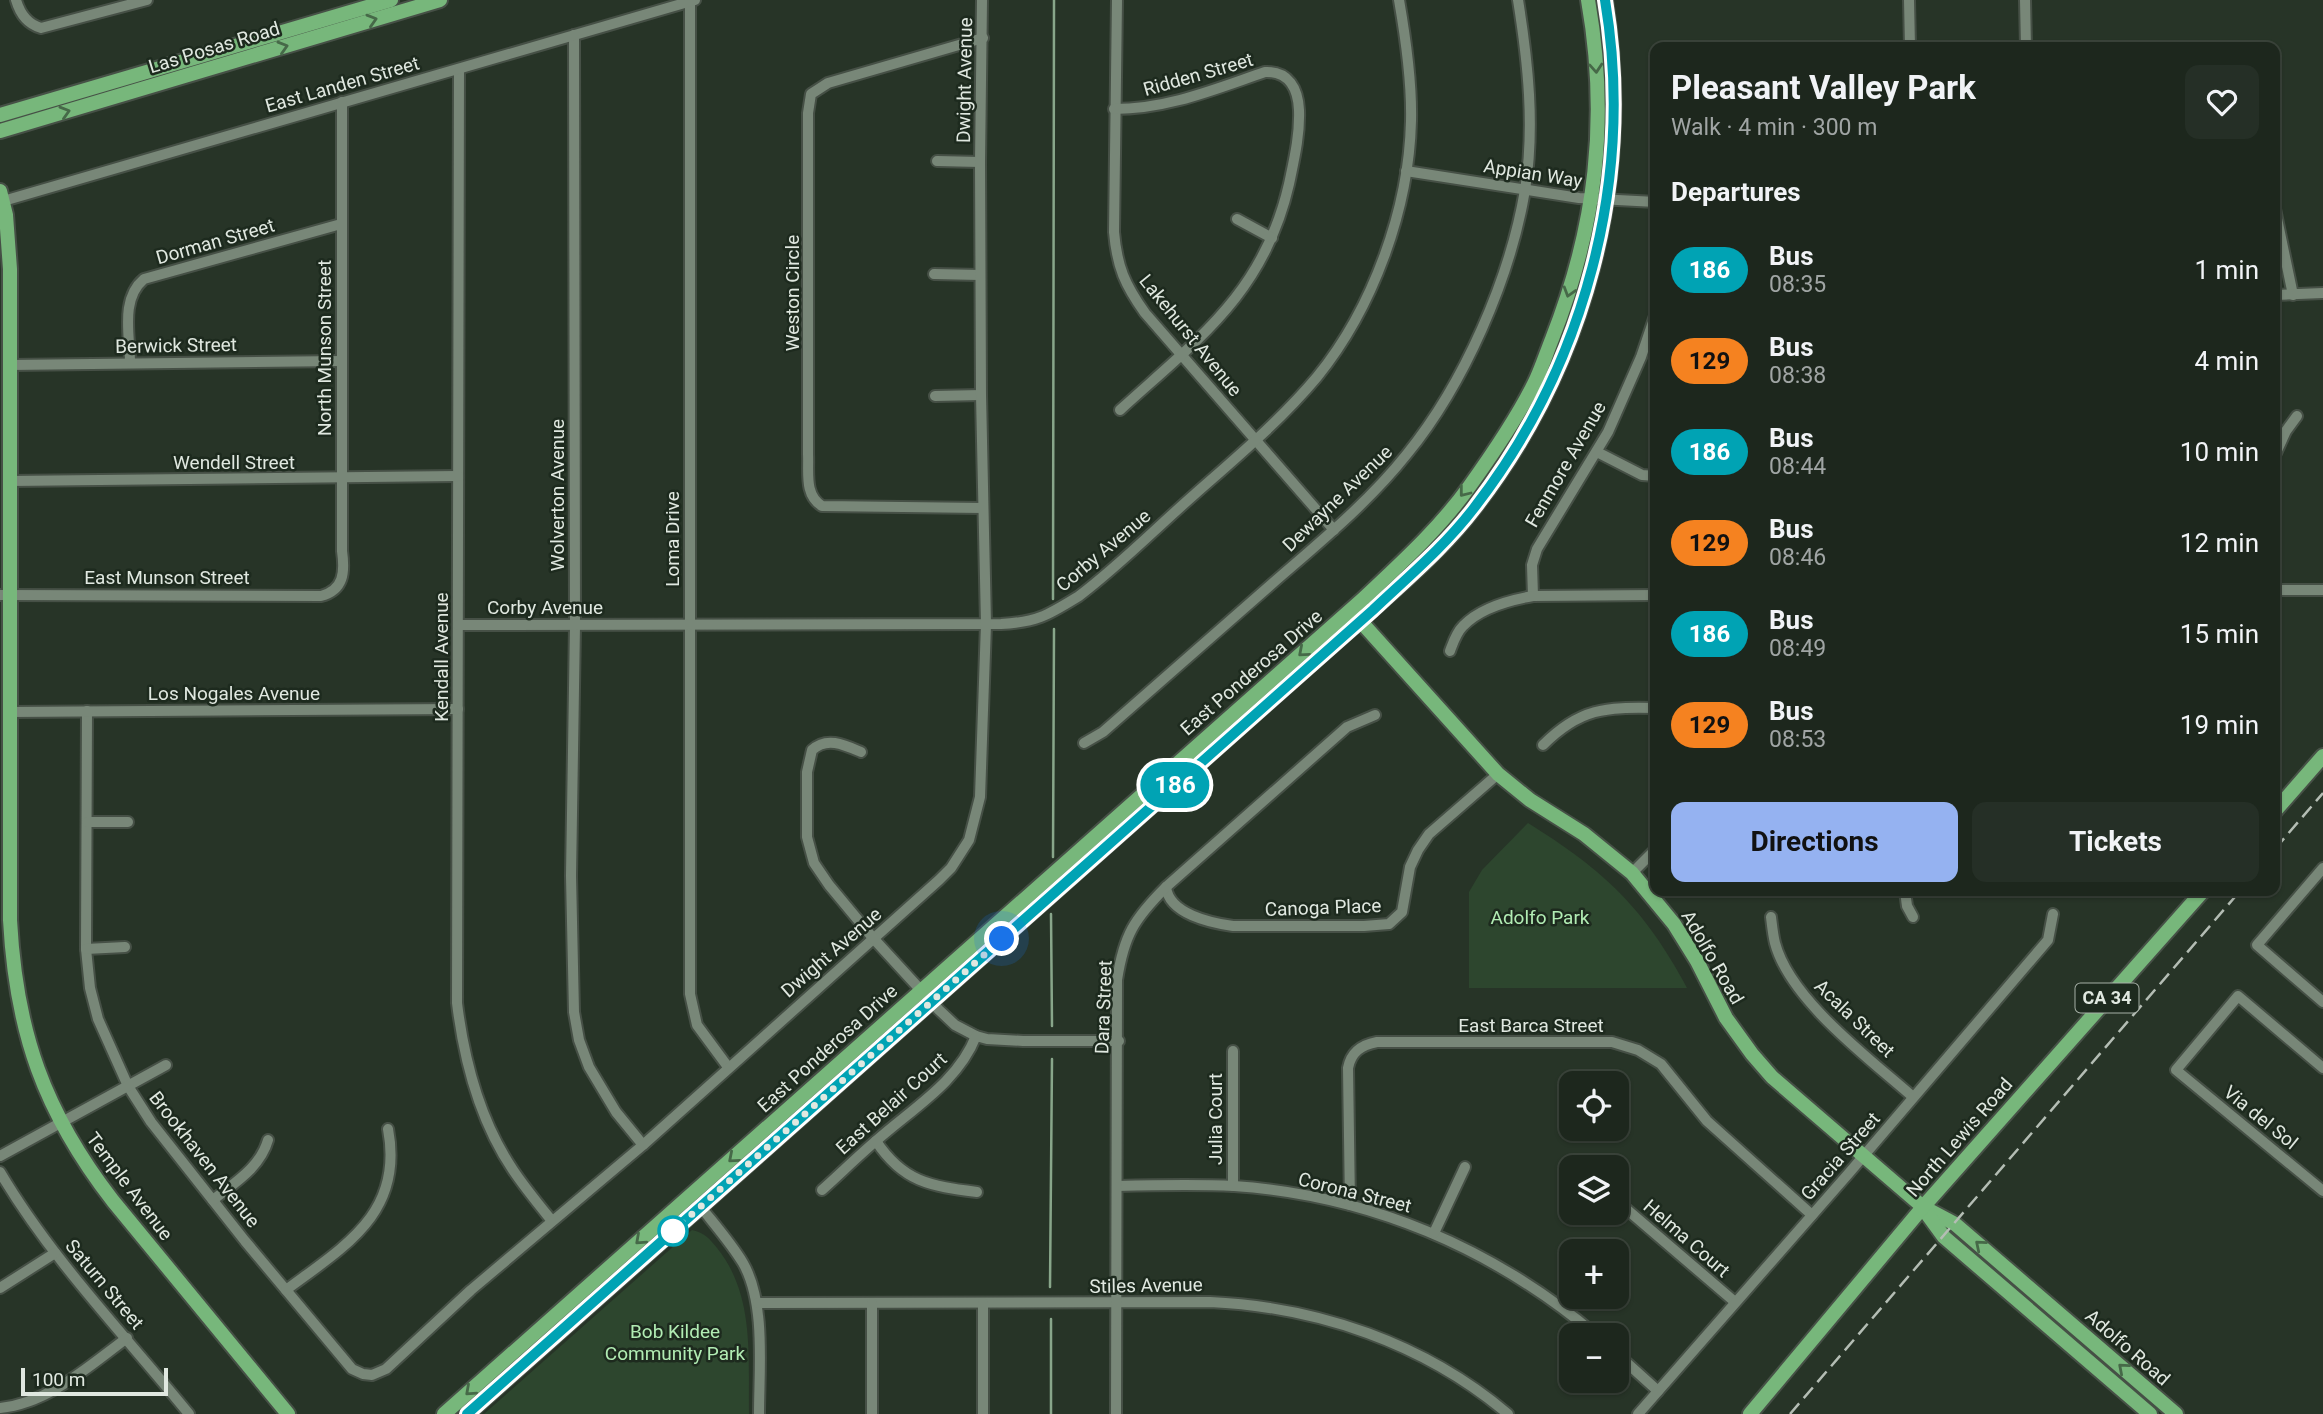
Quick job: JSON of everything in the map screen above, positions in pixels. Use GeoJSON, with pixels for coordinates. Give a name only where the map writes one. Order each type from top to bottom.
{"type":"FeatureCollection","features":[{"type":"Feature","properties":{"kind":"main road","name":"Las Posas Road"},"geometry":{"type":"LineString","coordinates":[[0,115],[391,0]]}},
{"type":"Feature","properties":{"kind":"main road","name":"East Ponderosa Drive"},"geometry":{"type":"LineString","coordinates":[[1588,0],[1598,92],[1599,200]]}},
{"type":"Feature","properties":{"kind":"main road","name":"East Ponderosa Drive"},"geometry":{"type":"LineString","coordinates":[[444,1414],[696,1200],[1355,616],[1468,489],[1535,382],[1563,311],[1611,171],[1614,96],[1605,0]]}},
{"type":"Feature","properties":{"kind":"main road","name":"Las Posas Road"},"geometry":{"type":"LineString","coordinates":[[0,131],[435,1]]}},
{"type":"Feature","properties":{"kind":"main road","name":"Temple Avenue"},"geometry":{"type":"LineString","coordinates":[[1,198],[9,248],[10,481],[4,595],[9,712],[10,920],[13,974],[29,1046],[60,1124],[86,1165],[288,1414]]}},
{"type":"Feature","properties":{"kind":"main road","name":"Adolfo Road"},"geometry":{"type":"LineString","coordinates":[[1355,616],[1498,774],[1530,800],[1584,834],[1632,873],[1650,893]]}},
{"type":"Feature","properties":{"kind":"main road"},"geometry":{"type":"LineString","coordinates":[[2280,805],[2323,756]]}},
{"type":"Feature","properties":{"kind":"main road","name":"Adolfo Road"},"geometry":{"type":"LineString","coordinates":[[1652,896],[1686,942],[1726,1018],[1752,1054],[1793,1096],[1923,1207],[1955,1224],[2176,1414]]}},
{"type":"Feature","properties":{"kind":"main road","name":"North Lewis Road"},"geometry":{"type":"LineString","coordinates":[[1750,1414],[1923,1207],[2199,896]]}},
{"type":"Feature","properties":{"kind":"main road","name":"East Ponderosa Drive"},"geometry":{"type":"LineString","coordinates":[[467,1414],[696,1200]]}},
{"type":"Feature","properties":{"kind":"main road","name":"Adolfo Road"},"geometry":{"type":"LineString","coordinates":[[1923,1207],[1944,1237],[2150,1414]]}},
{"type":"Feature","properties":{"kind":"street"},"geometry":{"type":"LineString","coordinates":[[17,4],[30,24],[48,28],[147,0]]}},
{"type":"Feature","properties":{"kind":"street","name":"East Landen Street"},"geometry":{"type":"LineString","coordinates":[[1,198],[459,69],[692,0]]}},
{"type":"Feature","properties":{"kind":"street","name":"Loma Drive"},"geometry":{"type":"LineString","coordinates":[[692,0],[690,994],[697,1025],[728,1066]]}},
{"type":"Feature","properties":{"kind":"street","name":"Dwight Avenue"},"geometry":{"type":"LineString","coordinates":[[372,1375],[381,1373],[394,1362],[471,1290],[643,1145],[951,868],[965,846],[974,824],[980,797],[986,624],[981,395],[982,0]]}},
{"type":"Feature","properties":{"kind":"street","name":"Lakehurst Avenue"},"geometry":{"type":"LineString","coordinates":[[1117,0],[1114,232],[1119,269],[1133,296],[1181,355],[1334,530]]}},
{"type":"Feature","properties":{"kind":"street","name":"Corby Avenue"},"geometry":{"type":"LineString","coordinates":[[458,625],[1022,623],[1044,618],[1079,596],[1256,440],[1318,375],[1356,319],[1395,225],[1406,171],[1411,121],[1410,92],[1399,0]]}},
{"type":"Feature","properties":{"kind":"street","name":"Dewayne Avenue"},"geometry":{"type":"LineString","coordinates":[[1084,743],[1103,732],[1334,530],[1408,454],[1449,392],[1492,305],[1510,250],[1525,190],[1529,134],[1528,89],[1526,51],[1518,0]]}},
{"type":"Feature","properties":{"kind":"street"},"geometry":{"type":"LineString","coordinates":[[1909,0],[1910,42]]}},
{"type":"Feature","properties":{"kind":"street"},"geometry":{"type":"LineString","coordinates":[[2025,0],[2026,42]]}},
{"type":"Feature","properties":{"kind":"street","name":"Wolverton Avenue"},"geometry":{"type":"LineString","coordinates":[[574,35],[575,625],[571,876],[574,1012],[579,1040],[589,1067],[617,1112],[643,1145]]}},
{"type":"Feature","properties":{"kind":"street","name":"Weston Circle"},"geometry":{"type":"LineString","coordinates":[[983,38],[828,83],[811,94],[808,113],[808,454],[810,494],[822,506],[984,508]]}},
{"type":"Feature","properties":{"kind":"street","name":"Kendall Avenue"},"geometry":{"type":"LineString","coordinates":[[459,69],[457,1003],[462,1037],[482,1107],[512,1169],[552,1221]]}},
{"type":"Feature","properties":{"kind":"street","name":"Ridden Street"},"geometry":{"type":"LineString","coordinates":[[1114,109],[1161,106],[1265,72],[1280,74],[1289,80],[1296,90],[1298,103],[1296,147],[1286,195],[1272,238]]}},
{"type":"Feature","properties":{"kind":"street","name":"North Munson Street"},"geometry":{"type":"LineString","coordinates":[[333,591],[341,581],[344,570],[342,102]]}},
{"type":"Feature","properties":{"kind":"street","name":"Dwight Avenue"},"geometry":{"type":"LineString","coordinates":[[937,161],[980,162]]}},
{"type":"Feature","properties":{"kind":"street","name":"Appian Way"},"geometry":{"type":"LineString","coordinates":[[1406,171],[1599,200],[1650,202]]}},
{"type":"Feature","properties":{"kind":"street"},"geometry":{"type":"LineString","coordinates":[[1120,410],[1206,332],[1232,304],[1252,276],[1272,238],[1237,219]]}},
{"type":"Feature","properties":{"kind":"street","name":"Dorman Street"},"geometry":{"type":"LineString","coordinates":[[131,363],[128,303],[136,286],[144,279],[341,224]]}},
{"type":"Feature","properties":{"kind":"street"},"geometry":{"type":"LineString","coordinates":[[2280,233],[2293,295]]}},
{"type":"Feature","properties":{"kind":"street"},"geometry":{"type":"LineString","coordinates":[[934,274],[981,275]]}},
{"type":"Feature","properties":{"kind":"street"},"geometry":{"type":"LineString","coordinates":[[2280,295],[2323,293]]}},
{"type":"Feature","properties":{"kind":"street","name":"Fenmore Avenue"},"geometry":{"type":"LineString","coordinates":[[1533,596],[1532,565],[1537,549],[1597,452],[1636,369],[1650,330]]}},
{"type":"Feature","properties":{"kind":"street","name":"Berwick Street"},"geometry":{"type":"LineString","coordinates":[[10,365],[342,361]]}},
{"type":"Feature","properties":{"kind":"street"},"geometry":{"type":"LineString","coordinates":[[935,396],[981,395]]}},
{"type":"Feature","properties":{"kind":"street"},"geometry":{"type":"LineString","coordinates":[[2280,446],[2297,416]]}},
{"type":"Feature","properties":{"kind":"street"},"geometry":{"type":"LineString","coordinates":[[1597,452],[1642,475],[1650,476]]}},
{"type":"Feature","properties":{"kind":"street","name":"Wendell Street"},"geometry":{"type":"LineString","coordinates":[[10,481],[458,476]]}},
{"type":"Feature","properties":{"kind":"street"},"geometry":{"type":"LineString","coordinates":[[2280,590],[2323,590]]}},
{"type":"Feature","properties":{"kind":"street","name":"East Munson Street"},"geometry":{"type":"LineString","coordinates":[[4,595],[321,596],[333,591]]}},
{"type":"Feature","properties":{"kind":"street"},"geometry":{"type":"LineString","coordinates":[[1450,651],[1464,625],[1485,611],[1533,596],[1650,595]]}},
{"type":"Feature","properties":{"kind":"street"},"geometry":{"type":"LineString","coordinates":[[1543,745],[1559,729],[1590,713],[1613,708],[1650,708]]}},
{"type":"Feature","properties":{"kind":"street","name":"Los Nogales Avenue"},"geometry":{"type":"LineString","coordinates":[[9,712],[458,709]]}},
{"type":"Feature","properties":{"kind":"street","name":"Brookhaven Avenue"},"geometry":{"type":"LineString","coordinates":[[87,712],[86,949],[93,1004],[128,1086],[158,1131],[212,1200],[352,1369],[372,1375]]}},
{"type":"Feature","properties":{"kind":"street","name":"Dara Street"},"geometry":{"type":"LineString","coordinates":[[1116,1414],[1119,1041],[1117,996],[1120,958],[1133,924],[1166,887],[1347,727],[1375,715]]}},
{"type":"Feature","properties":{"kind":"street"},"geometry":{"type":"LineString","coordinates":[[861,752],[833,742],[821,744],[812,750],[807,772],[807,837],[818,870],[873,938],[956,1025],[976,1036],[1023,1041],[1119,1041]]}},
{"type":"Feature","properties":{"kind":"street","name":"Canoga Place"},"geometry":{"type":"LineString","coordinates":[[1166,887],[1167,894],[1175,904],[1200,919],[1218,924],[1389,924],[1402,912],[1410,867],[1423,842],[1498,774]]}},
{"type":"Feature","properties":{"kind":"street"},"geometry":{"type":"LineString","coordinates":[[87,822],[128,822]]}},
{"type":"Feature","properties":{"kind":"street"},"geometry":{"type":"LineString","coordinates":[[1632,873],[1650,855]]}},
{"type":"Feature","properties":{"kind":"street"},"geometry":{"type":"LineString","coordinates":[[2323,868],[2258,945],[2323,1002]]}},
{"type":"Feature","properties":{"kind":"street"},"geometry":{"type":"LineString","coordinates":[[1906,896],[1913,917]]}},
{"type":"Feature","properties":{"kind":"street","name":"Gracia Street"},"geometry":{"type":"LineString","coordinates":[[1638,1414],[1864,1156],[2048,940],[2053,914]]}},
{"type":"Feature","properties":{"kind":"street","name":"Acala Street"},"geometry":{"type":"LineString","coordinates":[[1771,916],[1780,957],[1803,993],[1838,1030],[1913,1097]]}},
{"type":"Feature","properties":{"kind":"street"},"geometry":{"type":"LineString","coordinates":[[86,949],[125,947]]}},
{"type":"Feature","properties":{"kind":"street","name":"Via del Sol"},"geometry":{"type":"LineString","coordinates":[[2323,1069],[2238,996],[2176,1070],[2323,1191]]}},
{"type":"Feature","properties":{"kind":"street","name":"East Belair Court"},"geometry":{"type":"LineString","coordinates":[[822,1191],[876,1141],[948,1081],[971,1050],[976,1036]]}},
{"type":"Feature","properties":{"kind":"street","name":"East Barca Street"},"geometry":{"type":"LineString","coordinates":[[1350,1205],[1348,1068],[1353,1054],[1359,1048],[1377,1042],[1612,1042],[1630,1046],[1661,1064],[1707,1121],[1812,1216]]}},
{"type":"Feature","properties":{"kind":"street","name":"Julia Court"},"geometry":{"type":"LineString","coordinates":[[1233,1051],[1233,1186]]}},
{"type":"Feature","properties":{"kind":"street"},"geometry":{"type":"LineString","coordinates":[[0,1156],[166,1065]]}},
{"type":"Feature","properties":{"kind":"street"},"geometry":{"type":"LineString","coordinates":[[286,1290],[358,1234],[378,1209],[387,1189],[392,1167],[388,1129]]}},
{"type":"Feature","properties":{"kind":"street"},"geometry":{"type":"LineString","coordinates":[[212,1200],[252,1168],[263,1154],[268,1140]]}},
{"type":"Feature","properties":{"kind":"street"},"geometry":{"type":"LineString","coordinates":[[876,1141],[894,1165],[919,1181],[937,1187],[976,1192]]}},
{"type":"Feature","properties":{"kind":"street"},"geometry":{"type":"LineString","coordinates":[[1434,1233],[1465,1167]]}},
{"type":"Feature","properties":{"kind":"street","name":"Saturn Street"},"geometry":{"type":"LineString","coordinates":[[0,1172],[20,1207],[55,1253],[189,1414]]}},
{"type":"Feature","properties":{"kind":"street","name":"Corona Street"},"geometry":{"type":"LineString","coordinates":[[1116,1186],[1233,1186],[1297,1194],[1396,1218],[1434,1233],[1527,1283],[1581,1323]]}},
{"type":"Feature","properties":{"kind":"street"},"geometry":{"type":"LineString","coordinates":[[696,1200],[744,1265],[758,1303],[760,1414]]}},
{"type":"Feature","properties":{"kind":"street","name":"Helma Court"},"geometry":{"type":"LineString","coordinates":[[1629,1210],[1735,1302]]}},
{"type":"Feature","properties":{"kind":"street"},"geometry":{"type":"LineString","coordinates":[[0,1289],[55,1253]]}},
{"type":"Feature","properties":{"kind":"street","name":"Stiles Avenue"},"geometry":{"type":"LineString","coordinates":[[758,1303],[1245,1303],[1312,1315],[1372,1334],[1405,1349],[1471,1387],[1507,1414]]}},
{"type":"Feature","properties":{"kind":"street"},"geometry":{"type":"LineString","coordinates":[[872,1303],[872,1414]]}},
{"type":"Feature","properties":{"kind":"street"},"geometry":{"type":"LineString","coordinates":[[983,1303],[983,1414]]}},
{"type":"Feature","properties":{"kind":"street"},"geometry":{"type":"LineString","coordinates":[[0,1408],[26,1403],[47,1394],[127,1338]]}},
{"type":"Feature","properties":{"kind":"street"},"geometry":{"type":"LineString","coordinates":[[1629,1365],[1658,1391]]}},
{"type":"Feature","properties":{"kind":"green space","name":"Adolfo Park"},"geometry":{"type":"Polygon","coordinates":[[[1528,823],[1579,858],[1620,894],[1655,935],[1687,988],[1469,988],[1469,892],[1482,870],[1528,823]]]}},
{"type":"Feature","properties":{"kind":"green space","name":"Bob Kildee Community Park"},"geometry":{"type":"Polygon","coordinates":[[[692,1230],[704,1234],[714,1244],[729,1266],[738,1286],[747,1327],[749,1414],[484,1414],[692,1230]]]}},
{"type":"Feature","properties":{"kind":"waterway"},"geometry":{"type":"LineString","coordinates":[[1053,599],[1054,0]]}},
{"type":"Feature","properties":{"kind":"waterway"},"geometry":{"type":"LineString","coordinates":[[1053,857],[1054,629]]}},
{"type":"Feature","properties":{"kind":"waterway"},"geometry":{"type":"LineString","coordinates":[[1051,914],[1052,1026]]}},
{"type":"Feature","properties":{"kind":"waterway"},"geometry":{"type":"LineString","coordinates":[[1050,1287],[1052,1059]]}},
{"type":"Feature","properties":{"kind":"waterway"},"geometry":{"type":"LineString","coordinates":[[1051,1319],[1051,1414]]}},
{"type":"Feature","properties":{"kind":"railway"},"geometry":{"type":"LineString","coordinates":[[2280,843],[2323,793]]}},
{"type":"Feature","properties":{"kind":"railway"},"geometry":{"type":"LineString","coordinates":[[1790,1414],[2236,896]]}},
{"type":"Feature","properties":{"kind":"bus line","name":"186"},"geometry":{"type":"LineString","coordinates":[[467,1414],[1373,610],[1420,567],[1473,511],[1496,479],[1549,389],[1588,287],[1611,171],[1614,124],[1613,71],[1605,0]]}},
{"type":"Feature","properties":{"kind":"route"},"geometry":{"type":"LineString","coordinates":[[673,1231],[1002,939]]}}]}
